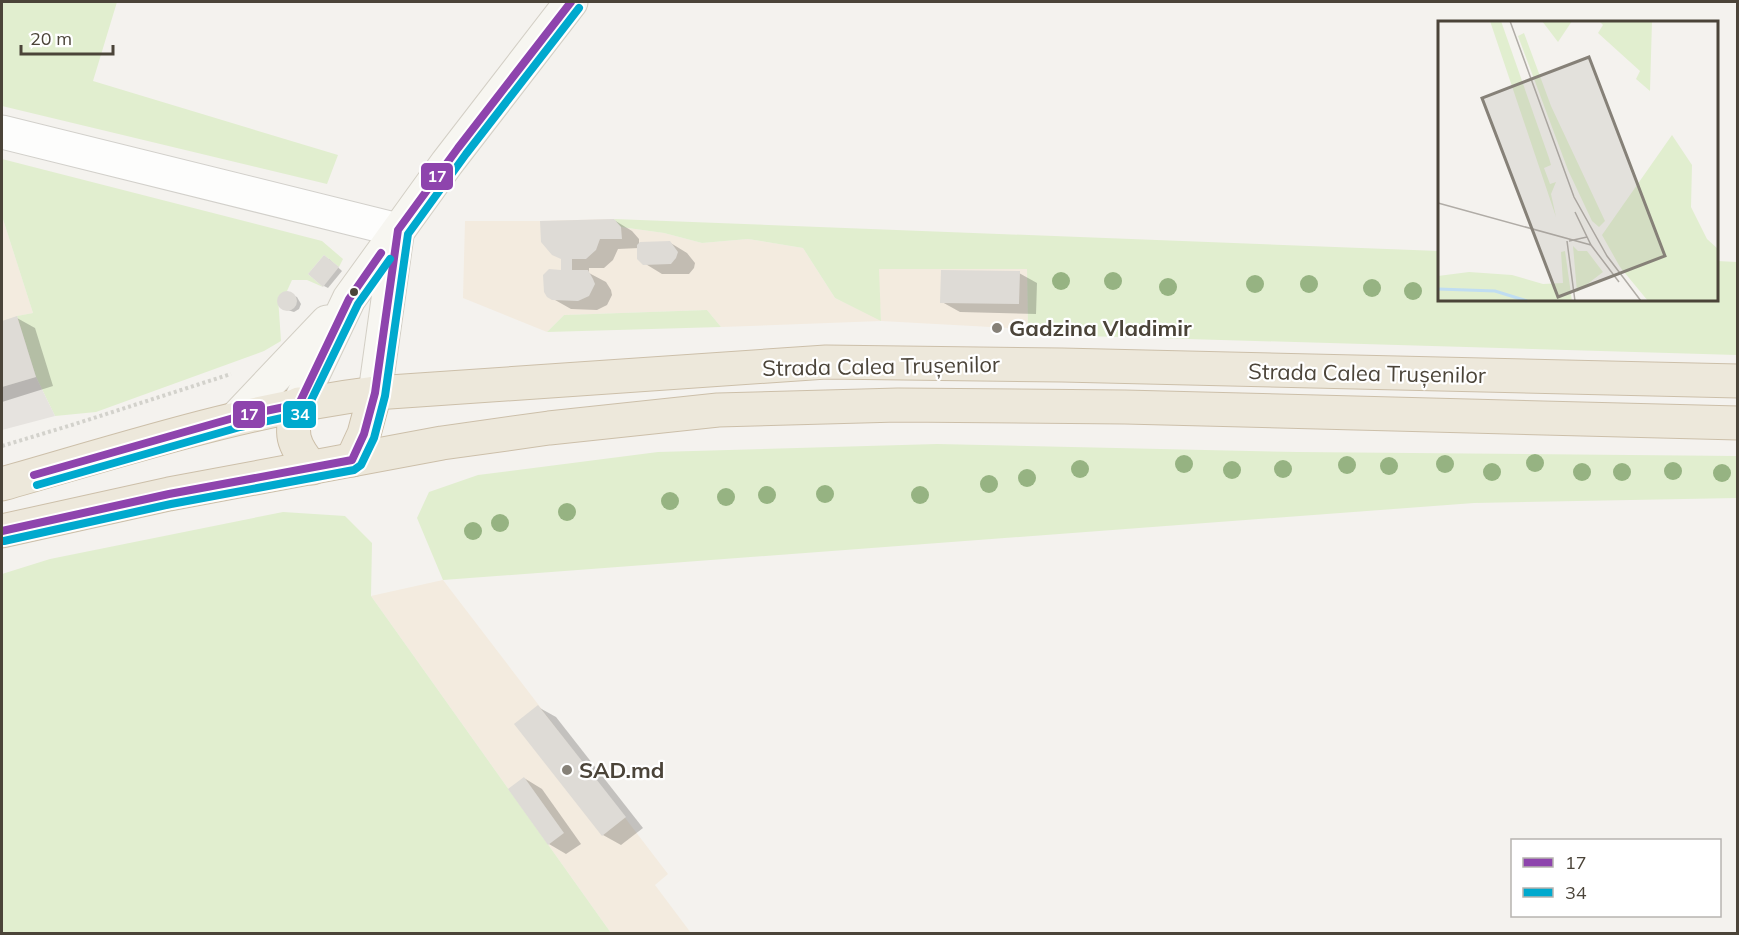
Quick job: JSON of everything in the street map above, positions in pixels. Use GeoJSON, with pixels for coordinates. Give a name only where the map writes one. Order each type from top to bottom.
{"type":"FeatureCollection","features":[{"type":"Feature","properties":{"kind":"highway","name":"Strada Calea Trușenilor"},"geometry":{"type":"LineString","coordinates":[[2,484],[237,417],[299,404],[375,393],[826,362],[1062,365],[1737,381]]}},
{"type":"Feature","properties":{"kind":"highway"},"geometry":{"type":"LineString","coordinates":[[352,460],[364,434],[375,393]]}},
{"type":"Feature","properties":{"kind":"highway"},"geometry":{"type":"LineString","coordinates":[[299,404],[293,437],[296,447],[312,468]]}},
{"type":"Feature","properties":{"kind":"highway","name":"Strada Calea Trușenilor"},"geometry":{"type":"LineString","coordinates":[[2,531],[169,494],[441,443],[571,425],[718,410],[874,406],[1125,408],[1737,423]]}},
{"type":"Feature","properties":{"kind":"street"},"geometry":{"type":"LineString","coordinates":[[237,417],[349,298],[452,156],[571,2]]}},
{"type":"Feature","properties":{"kind":"street"},"geometry":{"type":"LineString","coordinates":[[2,132],[398,230]]}},
{"type":"Feature","properties":{"kind":"street"},"geometry":{"type":"LineString","coordinates":[[375,393],[398,230]]}},
{"type":"Feature","properties":{"kind":"street"},"geometry":{"type":"LineString","coordinates":[[299,404],[349,298]]}},
{"type":"Feature","properties":{"kind":"path"},"geometry":{"type":"LineString","coordinates":[[2,446],[240,371]]}},
{"type":"Feature","properties":{"kind":"shaded area"},"geometry":{"type":"Polygon","coordinates":[[[2,216],[33,313],[18,316],[36,377],[2,387],[2,216]]]}},
{"type":"Feature","properties":{"kind":"shaded area"},"geometry":{"type":"Polygon","coordinates":[[[614,219],[621,227],[664,233],[702,243],[748,239],[803,248],[835,298],[881,320],[878,269],[1027,269],[1028,329],[881,321],[721,327],[707,310],[564,315],[547,332],[463,298],[465,221],[614,219]]]}},
{"type":"Feature","properties":{"kind":"shaded area"},"geometry":{"type":"Polygon","coordinates":[[[36,377],[55,416],[2,430],[2,387],[36,377]]]}},
{"type":"Feature","properties":{"kind":"shaded area"},"geometry":{"type":"Polygon","coordinates":[[[443,580],[668,874],[655,885],[691,933],[611,933],[371,596],[443,580]]]}},
{"type":"Feature","properties":{"kind":"green space"},"geometry":{"type":"Polygon","coordinates":[[[2,2],[117,2],[93,81],[338,155],[327,184],[2,106],[2,2]]]}},
{"type":"Feature","properties":{"kind":"green space"},"geometry":{"type":"Polygon","coordinates":[[[2,159],[322,241],[343,259],[339,267],[324,255],[308,274],[323,287],[307,280],[292,280],[287,291],[278,297],[281,341],[264,351],[96,412],[55,416],[36,377],[17,316],[33,313],[2,216],[2,159]]]}},
{"type":"Feature","properties":{"kind":"green space"},"geometry":{"type":"Polygon","coordinates":[[[614,219],[1438,251],[1438,302],[1718,302],[1718,261],[1737,262],[1737,355],[1086,336],[1028,329],[1027,269],[879,269],[881,321],[835,298],[803,248],[748,239],[702,243],[664,233],[621,227],[614,219]]]}},
{"type":"Feature","properties":{"kind":"green space"},"geometry":{"type":"Polygon","coordinates":[[[707,310],[721,327],[547,332],[564,315],[707,310]]]}},
{"type":"Feature","properties":{"kind":"green space"},"geometry":{"type":"Polygon","coordinates":[[[937,444],[1297,452],[1737,456],[1737,498],[1474,503],[443,580],[417,518],[429,492],[478,475],[658,452],[937,444]]]}},
{"type":"Feature","properties":{"kind":"green space"},"geometry":{"type":"Polygon","coordinates":[[[283,512],[345,516],[372,543],[371,596],[611,933],[2,934],[2,574],[50,559],[283,512]]]}},
{"type":"Feature","properties":{"kind":"building"},"geometry":{"type":"Polygon","coordinates":[[[614,219],[621,227],[622,239],[600,239],[596,250],[586,259],[572,259],[572,270],[588,270],[593,279],[595,284],[589,296],[578,301],[552,300],[547,297],[544,292],[543,275],[549,269],[561,270],[561,259],[552,255],[541,242],[540,221],[614,219]]]}},
{"type":"Feature","properties":{"kind":"building"},"geometry":{"type":"Polygon","coordinates":[[[670,241],[678,252],[671,264],[643,265],[637,259],[637,245],[640,242],[670,241]]]}},
{"type":"Feature","properties":{"kind":"building"},"geometry":{"type":"Polygon","coordinates":[[[324,255],[339,267],[323,287],[308,274],[324,255]]]}},
{"type":"Feature","properties":{"kind":"building"},"geometry":{"type":"Polygon","coordinates":[[[941,270],[1020,271],[1019,304],[940,303],[941,270]]]}},
{"type":"Feature","properties":{"kind":"building"},"geometry":{"type":"Polygon","coordinates":[[[287,291],[294,294],[297,301],[294,308],[287,311],[280,308],[277,301],[280,294],[287,291]]]}},
{"type":"Feature","properties":{"kind":"building"},"geometry":{"type":"Polygon","coordinates":[[[17,316],[36,377],[2,387],[2,321],[17,316]]]}},
{"type":"Feature","properties":{"kind":"building"},"geometry":{"type":"Polygon","coordinates":[[[538,705],[626,817],[602,836],[514,724],[538,705]]]}},
{"type":"Feature","properties":{"kind":"building"},"geometry":{"type":"Polygon","coordinates":[[[524,777],[564,833],[548,845],[508,789],[524,777]]]}},
{"type":"Feature","properties":{"kind":"transit line","name":"17"},"geometry":{"type":"LineString","coordinates":[[2,531],[169,494],[352,460],[364,434],[375,393],[398,230],[571,2]]}},
{"type":"Feature","properties":{"kind":"transit line","name":"34"},"geometry":{"type":"LineString","coordinates":[[4,541],[171,504],[354,470],[361,465],[374,438],[385,396],[408,234],[466,154],[579,8]]}},
{"type":"Feature","properties":{"kind":"transit line","name":"17"},"geometry":{"type":"LineString","coordinates":[[34,475],[237,417],[299,404],[349,299],[381,253]]}},
{"type":"Feature","properties":{"kind":"transit line","name":"34"},"geometry":{"type":"LineString","coordinates":[[37,485],[240,427],[305,413],[358,304],[390,259]]}},
{"type":"Feature","properties":{"kind":"place","name":"Gadzina Vladimir"},"geometry":{"type":"Point","coordinates":[997,328]}},
{"type":"Feature","properties":{"kind":"place","name":"SAD.md"},"geometry":{"type":"Point","coordinates":[567,770]}}]}
